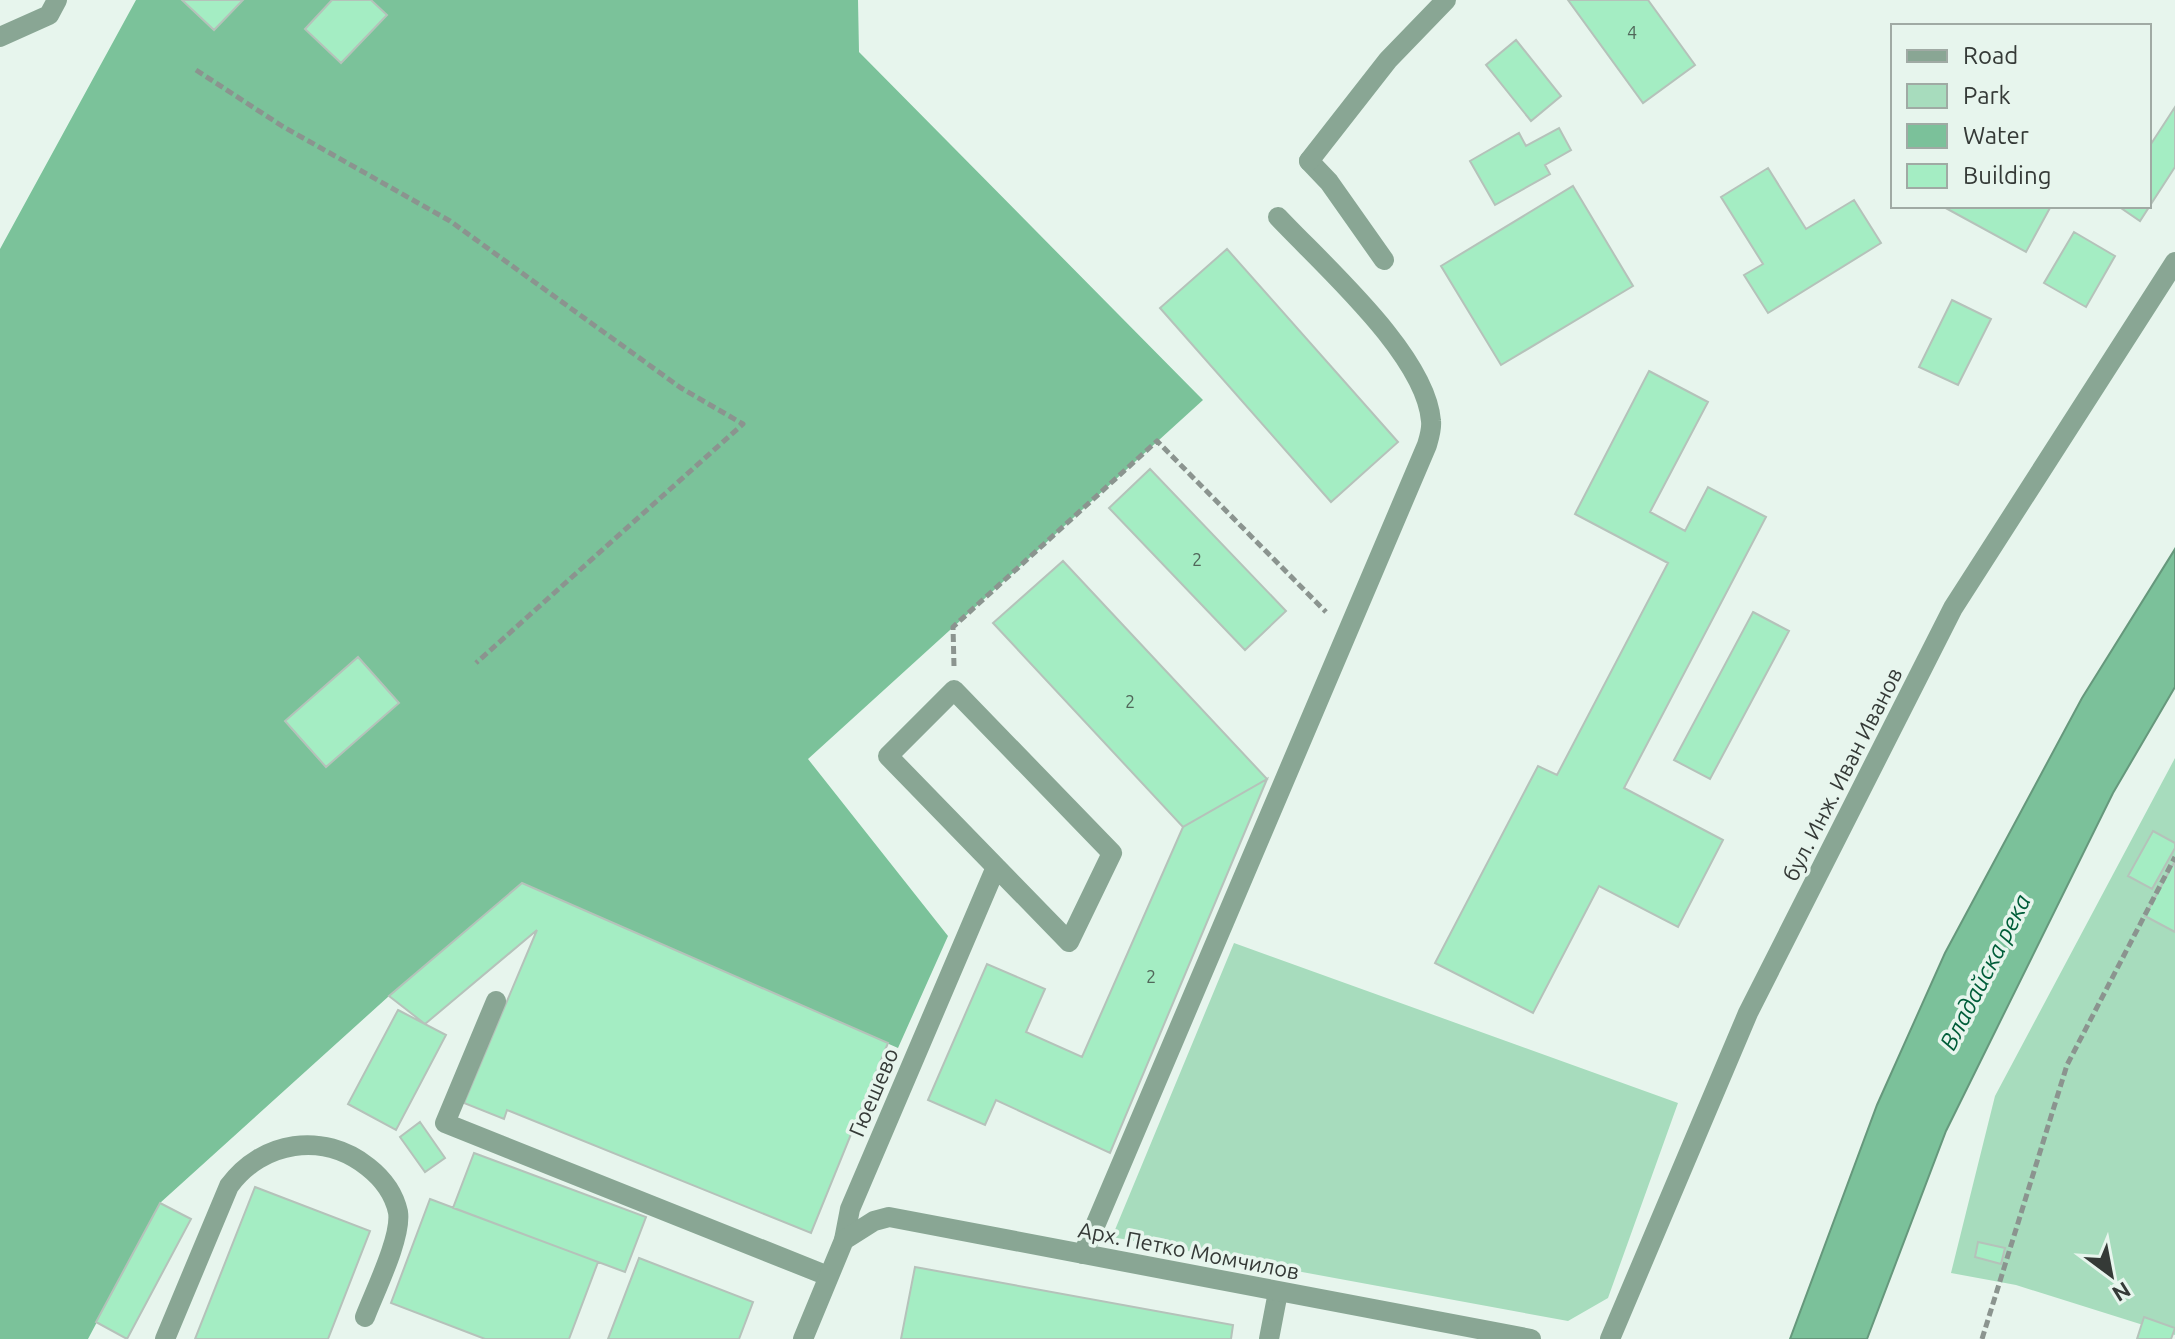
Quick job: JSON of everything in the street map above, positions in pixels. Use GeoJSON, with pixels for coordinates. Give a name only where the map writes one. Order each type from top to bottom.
{"type":"FeatureCollection","features":[{"type":"Feature","properties":{"kind":"street"},"geometry":{"type":"LineString","coordinates":[[0,37],[49,15],[57,0]]}},
{"type":"Feature","properties":{"kind":"street"},"geometry":{"type":"LineString","coordinates":[[1384,260],[1329,182],[1309,161],[1388,60],[1446,0]]}},
{"type":"Feature","properties":{"kind":"street"},"geometry":{"type":"LineString","coordinates":[[1083,1254],[1349,635],[1427,445],[1432,424],[1428,404],[1413,371],[1391,339],[1278,217]]}},
{"type":"Feature","properties":{"kind":"street","name":"бул. Инж. Иван Иванов"},"geometry":{"type":"LineString","coordinates":[[1610,1339],[1748,1013],[1953,608],[2175,262]]}},
{"type":"Feature","properties":{"kind":"street"},"geometry":{"type":"LineString","coordinates":[[954,690],[1112,853],[1069,942],[996,867],[888,756],[954,690]]}},
{"type":"Feature","properties":{"kind":"street","name":"Гюешево"},"geometry":{"type":"LineString","coordinates":[[803,1339],[844,1240],[850,1209],[996,867]]}},
{"type":"Feature","properties":{"kind":"street"},"geometry":{"type":"LineString","coordinates":[[496,1001],[445,1123],[828,1276]]}},
{"type":"Feature","properties":{"kind":"street"},"geometry":{"type":"LineString","coordinates":[[165,1339],[229,1186],[242,1168],[261,1156],[298,1145],[337,1148],[357,1158],[378,1175],[391,1193],[399,1215],[365,1317]]}},
{"type":"Feature","properties":{"kind":"street","name":"Арх. Петко Момчилов"},"geometry":{"type":"LineString","coordinates":[[844,1240],[859,1228],[889,1217],[1531,1339]]}},
{"type":"Feature","properties":{"kind":"street"},"geometry":{"type":"LineString","coordinates":[[1269,1339],[1278,1292]]}},
{"type":"Feature","properties":{"kind":"path"},"geometry":{"type":"LineString","coordinates":[[196,70],[282,126],[450,221],[681,388],[743,424],[476,663]]}},
{"type":"Feature","properties":{"kind":"path"},"geometry":{"type":"LineString","coordinates":[[954,690],[953,627],[1157,441],[1349,635]]}},
{"type":"Feature","properties":{"kind":"path"},"geometry":{"type":"LineString","coordinates":[[1982,1339],[2067,1065],[2175,857]]}},
{"type":"Feature","properties":{"kind":"green space"},"geometry":{"type":"Polygon","coordinates":[[[2175,758],[2175,1335],[2016,1285],[1951,1273],[1995,1096],[2175,758]]]}},
{"type":"Feature","properties":{"kind":"green space"},"geometry":{"type":"Polygon","coordinates":[[[1234,943],[1678,1103],[1608,1298],[1568,1321],[1112,1237],[1234,943]]]}},
{"type":"Feature","properties":{"kind":"shaded area"},"geometry":{"type":"Polygon","coordinates":[[[136,0],[858,0],[859,52],[1203,400],[808,759],[948,936],[898,1048],[522,883],[389,996],[160,1203],[88,1339],[0,1339],[0,249],[136,0]]]}},
{"type":"Feature","properties":{"kind":"water","name":"Владайска река"},"geometry":{"type":"Polygon","coordinates":[[[2175,549],[2175,687],[2113,793],[1946,1131],[1867,1339],[1790,1339],[1877,1105],[1945,953],[2082,698],[2175,549]]]}},
{"type":"Feature","properties":{"kind":"building"},"geometry":{"type":"Polygon","coordinates":[[[182,0],[243,0],[214,30],[182,0]]]}},
{"type":"Feature","properties":{"kind":"building"},"geometry":{"type":"Polygon","coordinates":[[[332,0],[371,0],[387,15],[341,63],[305,29],[332,0]]]}},
{"type":"Feature","properties":{"kind":"building"},"geometry":{"type":"Polygon","coordinates":[[[1568,0],[1648,0],[1695,65],[1643,103],[1568,0]]]}},
{"type":"Feature","properties":{"kind":"building"},"geometry":{"type":"Polygon","coordinates":[[[1516,40],[1561,96],[1531,121],[1486,65],[1516,40]]]}},
{"type":"Feature","properties":{"kind":"building"},"geometry":{"type":"Polygon","coordinates":[[[2175,107],[2175,167],[2151,204],[2151,144],[2175,107]]]}},
{"type":"Feature","properties":{"kind":"building"},"geometry":{"type":"Polygon","coordinates":[[[1559,128],[1571,150],[1545,165],[1550,174],[1495,205],[1470,161],[1519,133],[1526,146],[1559,128]]]}},
{"type":"Feature","properties":{"kind":"building"},"geometry":{"type":"Polygon","coordinates":[[[1768,168],[1806,229],[1854,200],[1881,243],[1768,313],[1744,275],[1763,264],[1721,197],[1768,168]]]}},
{"type":"Feature","properties":{"kind":"building"},"geometry":{"type":"Polygon","coordinates":[[[1573,186],[1633,286],[1501,365],[1441,266],[1573,186]]]}},
{"type":"Feature","properties":{"kind":"building"},"geometry":{"type":"Polygon","coordinates":[[[1946,208],[2050,208],[2026,252],[1946,208]]]}},
{"type":"Feature","properties":{"kind":"building"},"geometry":{"type":"Polygon","coordinates":[[[2121,208],[2148,208],[2140,221],[2121,208]]]}},
{"type":"Feature","properties":{"kind":"building"},"geometry":{"type":"Polygon","coordinates":[[[2074,232],[2115,256],[2086,307],[2044,283],[2074,232]]]}},
{"type":"Feature","properties":{"kind":"building"},"geometry":{"type":"Polygon","coordinates":[[[1227,249],[1398,442],[1331,502],[1160,308],[1227,249]]]}},
{"type":"Feature","properties":{"kind":"building"},"geometry":{"type":"Polygon","coordinates":[[[1952,300],[1991,319],[1958,385],[1919,367],[1952,300]]]}},
{"type":"Feature","properties":{"kind":"building"},"geometry":{"type":"Polygon","coordinates":[[[1649,371],[1708,402],[1650,512],[1685,531],[1708,487],[1766,517],[1624,788],[1723,840],[1678,927],[1599,886],[1533,1013],[1435,963],[1538,766],[1557,775],[1668,563],[1575,514],[1649,371]]]}},
{"type":"Feature","properties":{"kind":"building"},"geometry":{"type":"Polygon","coordinates":[[[1150,469],[1286,611],[1245,650],[1109,508],[1150,469]]]}},
{"type":"Feature","properties":{"kind":"building"},"geometry":{"type":"Polygon","coordinates":[[[1063,561],[1267,779],[1183,827],[993,623],[1063,561]]]}},
{"type":"Feature","properties":{"kind":"building"},"geometry":{"type":"Polygon","coordinates":[[[1753,612],[1789,631],[1710,779],[1674,760],[1753,612]]]}},
{"type":"Feature","properties":{"kind":"building"},"geometry":{"type":"Polygon","coordinates":[[[358,657],[399,703],[326,767],[285,721],[358,657]]]}},
{"type":"Feature","properties":{"kind":"building"},"geometry":{"type":"Polygon","coordinates":[[[1267,779],[1110,1153],[996,1100],[985,1125],[928,1100],[987,964],[1045,989],[1026,1032],[1082,1057],[1183,827],[1267,779]]]}},
{"type":"Feature","properties":{"kind":"building"},"geometry":{"type":"Polygon","coordinates":[[[2153,831],[2175,843],[2175,848],[2152,889],[2128,876],[2153,831]]]}},
{"type":"Feature","properties":{"kind":"building"},"geometry":{"type":"Polygon","coordinates":[[[2175,861],[2175,932],[2145,916],[2175,861]]]}},
{"type":"Feature","properties":{"kind":"building"},"geometry":{"type":"Polygon","coordinates":[[[522,883],[888,1043],[811,1233],[507,1110],[504,1119],[464,1103],[537,930],[425,1024],[389,996],[522,883]]]}},
{"type":"Feature","properties":{"kind":"building"},"geometry":{"type":"Polygon","coordinates":[[[398,1010],[446,1035],[396,1130],[348,1104],[398,1010]]]}},
{"type":"Feature","properties":{"kind":"building"},"geometry":{"type":"Polygon","coordinates":[[[420,1122],[445,1158],[425,1172],[400,1137],[420,1122]]]}},
{"type":"Feature","properties":{"kind":"building"},"geometry":{"type":"Polygon","coordinates":[[[474,1153],[646,1217],[625,1272],[453,1208],[474,1153]]]}},
{"type":"Feature","properties":{"kind":"building"},"geometry":{"type":"Polygon","coordinates":[[[255,1187],[370,1231],[328,1339],[195,1339],[255,1187]]]}},
{"type":"Feature","properties":{"kind":"building"},"geometry":{"type":"Polygon","coordinates":[[[430,1199],[598,1262],[569,1339],[485,1339],[391,1303],[430,1199]]]}},
{"type":"Feature","properties":{"kind":"building"},"geometry":{"type":"Polygon","coordinates":[[[160,1203],[191,1219],[127,1339],[96,1322],[160,1203]]]}},
{"type":"Feature","properties":{"kind":"building"},"geometry":{"type":"Polygon","coordinates":[[[1978,1242],[2005,1248],[2001,1264],[1975,1257],[1978,1242]]]}},
{"type":"Feature","properties":{"kind":"building"},"geometry":{"type":"Polygon","coordinates":[[[639,1258],[753,1302],[739,1339],[608,1339],[639,1258]]]}},
{"type":"Feature","properties":{"kind":"building"},"geometry":{"type":"Polygon","coordinates":[[[915,1267],[1233,1325],[1231,1339],[901,1339],[915,1267]]]}},
{"type":"Feature","properties":{"kind":"building"},"geometry":{"type":"Polygon","coordinates":[[[2144,1317],[2175,1328],[2171,1339],[2137,1339],[2144,1317]]]}}]}
